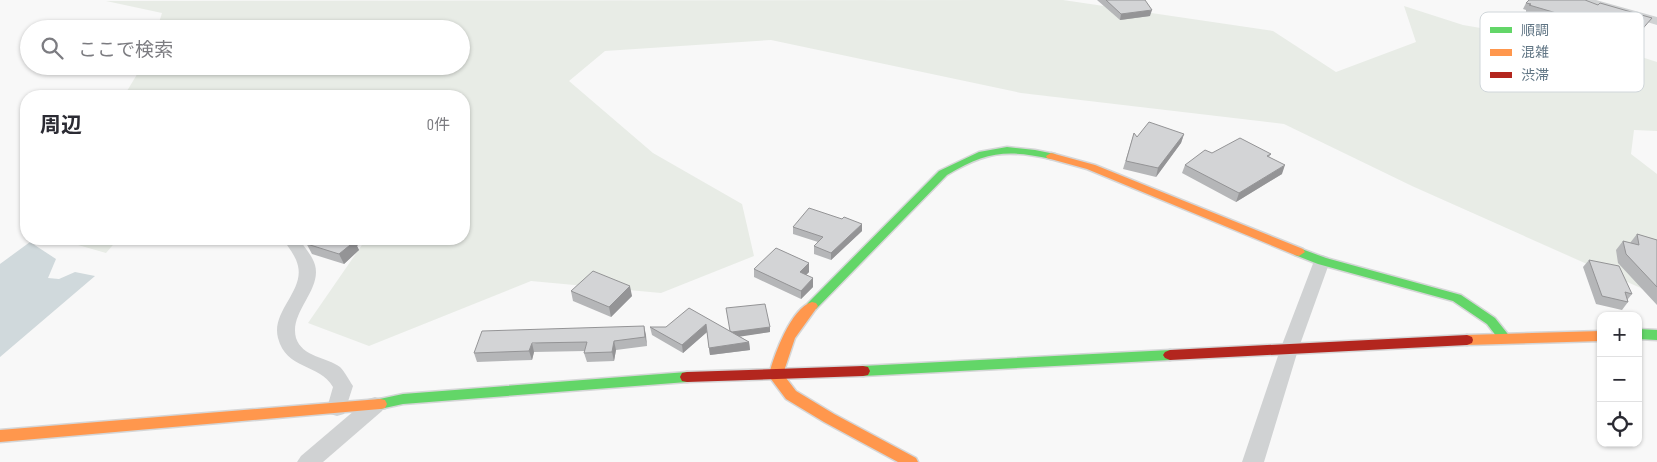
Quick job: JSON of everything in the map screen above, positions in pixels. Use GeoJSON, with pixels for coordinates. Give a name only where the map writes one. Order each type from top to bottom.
{"type":"FeatureCollection","features":[{"type":"Feature","properties":{"kind":"street"},"geometry":{"type":"LineString","coordinates":[[1584,0],[1626,12]]}},
{"type":"Feature","properties":{"kind":"street"},"geometry":{"type":"LineString","coordinates":[[1644,17],[1657,21]]}},
{"type":"Feature","properties":{"kind":"street"},"geometry":{"type":"LineString","coordinates":[[911,462],[829,418],[791,395],[776,375],[780,352],[796,323],[943,173],[970,157],[990,152],[1037,154],[1091,167],[1322,261],[1457,298],[1491,321],[1505,338]]}},
{"type":"Feature","properties":{"kind":"street"},"geometry":{"type":"LineString","coordinates":[[295,245],[307,268],[305,282],[290,314],[286,333],[291,347],[308,362],[334,373],[343,386],[337,408]]}},
{"type":"Feature","properties":{"kind":"street"},"geometry":{"type":"LineString","coordinates":[[1253,462],[1289,350],[1322,261]]}},
{"type":"Feature","properties":{"kind":"street"},"geometry":{"type":"LineString","coordinates":[[1642,334],[1657,335]]}},
{"type":"Feature","properties":{"kind":"street"},"geometry":{"type":"LineString","coordinates":[[0,436],[374,405],[402,399],[660,378],[776,375],[1505,338],[1597,336]]}},
{"type":"Feature","properties":{"kind":"street"},"geometry":{"type":"LineString","coordinates":[[308,462],[374,405]]}},
{"type":"Feature","properties":{"kind":"shaded area"},"geometry":{"type":"Polygon","coordinates":[[[1063,0],[1273,31],[1336,72],[1416,42],[1404,6],[1463,25],[1480,28],[1480,92],[1644,92],[1644,58],[1657,62],[1657,131],[1634,130],[1631,154],[1657,174],[1657,292],[1643,289],[1412,186],[1284,124],[1021,93],[771,40],[605,51],[569,81],[653,153],[742,204],[754,256],[661,293],[531,281],[369,346],[308,323],[362,245],[470,245],[470,90],[128,90],[137,75],[470,75],[470,20],[160,20],[162,13],[106,1],[1063,0]]]}},
{"type":"Feature","properties":{"kind":"shaded area"},"geometry":{"type":"Polygon","coordinates":[[[26,245],[35,245],[56,259],[48,278],[59,279],[75,272],[95,276],[0,357],[0,264],[26,245]]]}},
{"type":"Feature","properties":{"kind":"shaded area"},"geometry":{"type":"Polygon","coordinates":[[[78,245],[113,245],[106,253],[78,245]]]}},
{"type":"Feature","properties":{"kind":"building"},"geometry":{"type":"Polygon","coordinates":[[[1106,0],[1145,0],[1152,10],[1121,14],[1106,0]]]}},
{"type":"Feature","properties":{"kind":"building"},"geometry":{"type":"Polygon","coordinates":[[[1529,0],[1585,0],[1598,5],[1600,3],[1631,12],[1553,12],[1526,3],[1529,0]]]}},
{"type":"Feature","properties":{"kind":"building"},"geometry":{"type":"Polygon","coordinates":[[[1644,16],[1652,18],[1644,27],[1644,16]]]}},
{"type":"Feature","properties":{"kind":"building"},"geometry":{"type":"Polygon","coordinates":[[[1149,122],[1184,134],[1158,168],[1126,161],[1134,133],[1137,137],[1149,122]]]}},
{"type":"Feature","properties":{"kind":"building"},"geometry":{"type":"Polygon","coordinates":[[[1240,138],[1271,154],[1267,156],[1285,165],[1239,193],[1185,165],[1205,150],[1212,153],[1240,138]]]}},
{"type":"Feature","properties":{"kind":"building"},"geometry":{"type":"Polygon","coordinates":[[[809,208],[862,224],[831,253],[814,246],[823,237],[793,227],[809,208]]]}},
{"type":"Feature","properties":{"kind":"building"},"geometry":{"type":"Polygon","coordinates":[[[1637,234],[1657,240],[1657,287],[1626,254],[1623,241],[1639,245],[1637,234]]]}},
{"type":"Feature","properties":{"kind":"building"},"geometry":{"type":"Polygon","coordinates":[[[310,245],[350,245],[339,254],[310,245]]]}},
{"type":"Feature","properties":{"kind":"building"},"geometry":{"type":"Polygon","coordinates":[[[776,248],[809,263],[800,272],[813,278],[801,291],[754,269],[776,248]]]}},
{"type":"Feature","properties":{"kind":"building"},"geometry":{"type":"Polygon","coordinates":[[[1589,260],[1619,266],[1632,294],[1625,292],[1628,302],[1602,296],[1589,260]]]}},
{"type":"Feature","properties":{"kind":"building"},"geometry":{"type":"Polygon","coordinates":[[[593,271],[630,286],[609,307],[571,291],[593,271]]]}},
{"type":"Feature","properties":{"kind":"building"},"geometry":{"type":"Polygon","coordinates":[[[765,304],[770,327],[730,331],[726,308],[765,304]]]}},
{"type":"Feature","properties":{"kind":"building"},"geometry":{"type":"Polygon","coordinates":[[[689,308],[749,342],[709,348],[706,324],[682,345],[650,327],[666,327],[689,308]]]}},
{"type":"Feature","properties":{"kind":"building"},"geometry":{"type":"Polygon","coordinates":[[[644,326],[645,337],[614,341],[612,352],[584,353],[587,342],[532,343],[529,351],[474,353],[482,331],[644,326]]]}},
{"type":"Feature","properties":{"kind":"traffic: fast"},"geometry":{"type":"LineString","coordinates":[[812,306],[943,173],[970,158],[995,151],[1021,150],[1051,156]]}},
{"type":"Feature","properties":{"kind":"traffic: fast"},"geometry":{"type":"LineString","coordinates":[[1299,252],[1322,261],[1457,298],[1491,321],[1505,338]]}},
{"type":"Feature","properties":{"kind":"traffic: fast"},"geometry":{"type":"LineString","coordinates":[[1642,334],[1657,335]]}},
{"type":"Feature","properties":{"kind":"traffic: fast"},"geometry":{"type":"LineString","coordinates":[[863,371],[1170,355]]}},
{"type":"Feature","properties":{"kind":"traffic: fast"},"geometry":{"type":"LineString","coordinates":[[380,404],[403,399],[687,377]]}},
{"type":"Feature","properties":{"kind":"traffic: slow"},"geometry":{"type":"LineString","coordinates":[[1051,156],[1091,167],[1299,252]]}},
{"type":"Feature","properties":{"kind":"traffic: slow"},"geometry":{"type":"LineString","coordinates":[[812,306],[798,322],[788,338],[781,354],[776,375],[791,395],[829,418],[911,462]]}},
{"type":"Feature","properties":{"kind":"traffic: slow"},"geometry":{"type":"LineString","coordinates":[[1467,340],[1597,336]]}},
{"type":"Feature","properties":{"kind":"traffic: slow"},"geometry":{"type":"LineString","coordinates":[[0,436],[380,404]]}},
{"type":"Feature","properties":{"kind":"traffic: jam"},"geometry":{"type":"LineString","coordinates":[[1170,355],[1467,340]]}},
{"type":"Feature","properties":{"kind":"traffic: jam"},"geometry":{"type":"LineString","coordinates":[[687,377],[863,371]]}}]}
